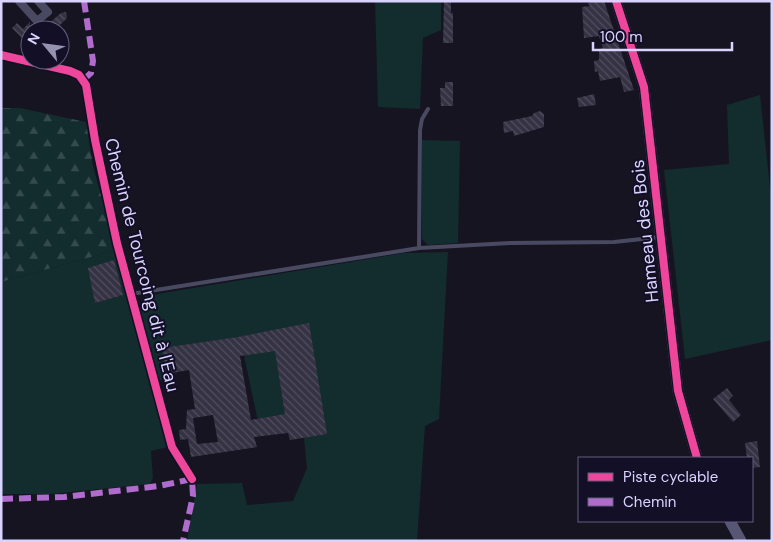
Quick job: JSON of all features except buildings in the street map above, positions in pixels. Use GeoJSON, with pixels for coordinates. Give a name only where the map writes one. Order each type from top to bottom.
{"type":"FeatureCollection","features":[{"type":"Feature","properties":{"kind":"street"},"geometry":{"type":"LineString","coordinates":[[24,3],[37,21],[48,12],[38,1]]}},
{"type":"Feature","properties":{"kind":"street","name":"Hameau des Bois"},"geometry":{"type":"LineString","coordinates":[[616,1],[644,87],[678,391],[697,457]]}},
{"type":"Feature","properties":{"kind":"street","name":"Chemin de Tourcoing dit à l'Eau"},"geometry":{"type":"LineString","coordinates":[[1,55],[70,71],[83,80],[86,85],[106,195],[172,448],[192,479]]}},
{"type":"Feature","properties":{"kind":"street"},"geometry":{"type":"LineString","coordinates":[[731,522],[741,541]]}},
{"type":"Feature","properties":{"kind":"lane"},"geometry":{"type":"LineString","coordinates":[[419,248],[420,130],[422,118],[428,109]]}},
{"type":"Feature","properties":{"kind":"lane"},"geometry":{"type":"LineString","coordinates":[[131,294],[419,248],[510,243],[606,243],[660,237]]}},
{"type":"Feature","properties":{"kind":"green space"},"geometry":{"type":"Polygon","coordinates":[[[375,1],[441,1],[441,30],[423,38],[420,109],[378,107],[375,1]]]}},
{"type":"Feature","properties":{"kind":"green space"},"geometry":{"type":"Polygon","coordinates":[[[760,95],[772,205],[772,340],[685,359],[664,170],[729,164],[727,105],[760,95]]]}},
{"type":"Feature","properties":{"kind":"green space"},"geometry":{"type":"Polygon","coordinates":[[[1,108],[20,108],[86,122],[93,166],[116,250],[1,282],[1,108]]]}},
{"type":"Feature","properties":{"kind":"green space"},"geometry":{"type":"Polygon","coordinates":[[[422,140],[460,141],[458,243],[428,245],[422,239],[422,140]]]}},
{"type":"Feature","properties":{"kind":"green space"},"geometry":{"type":"Polygon","coordinates":[[[116,250],[168,447],[151,451],[153,478],[150,484],[51,494],[1,494],[1,282],[116,250]]]}},
{"type":"Feature","properties":{"kind":"green space"},"geometry":{"type":"Polygon","coordinates":[[[448,252],[439,419],[425,426],[417,541],[187,541],[197,484],[242,483],[247,505],[293,501],[307,468],[303,428],[260,431],[240,337],[163,348],[167,379],[159,381],[139,309],[145,296],[404,253],[448,252]]]}},
{"type":"Feature","properties":{"kind":"marked path"},"geometry":{"type":"LineString","coordinates":[[83,80],[91,73],[93,61],[84,1]]}},
{"type":"Feature","properties":{"kind":"marked path"},"geometry":{"type":"LineString","coordinates":[[1,499],[64,497],[159,486],[192,479],[193,496],[183,541]]}},
{"type":"Feature","properties":{"kind":"cycle path"},"geometry":{"type":"LineString","coordinates":[[616,1],[644,87],[678,391],[697,457]]}},
{"type":"Feature","properties":{"kind":"cycle path"},"geometry":{"type":"LineString","coordinates":[[1,55],[70,71],[79,75],[86,85],[95,140],[117,243],[172,447],[192,479]]}}]}
